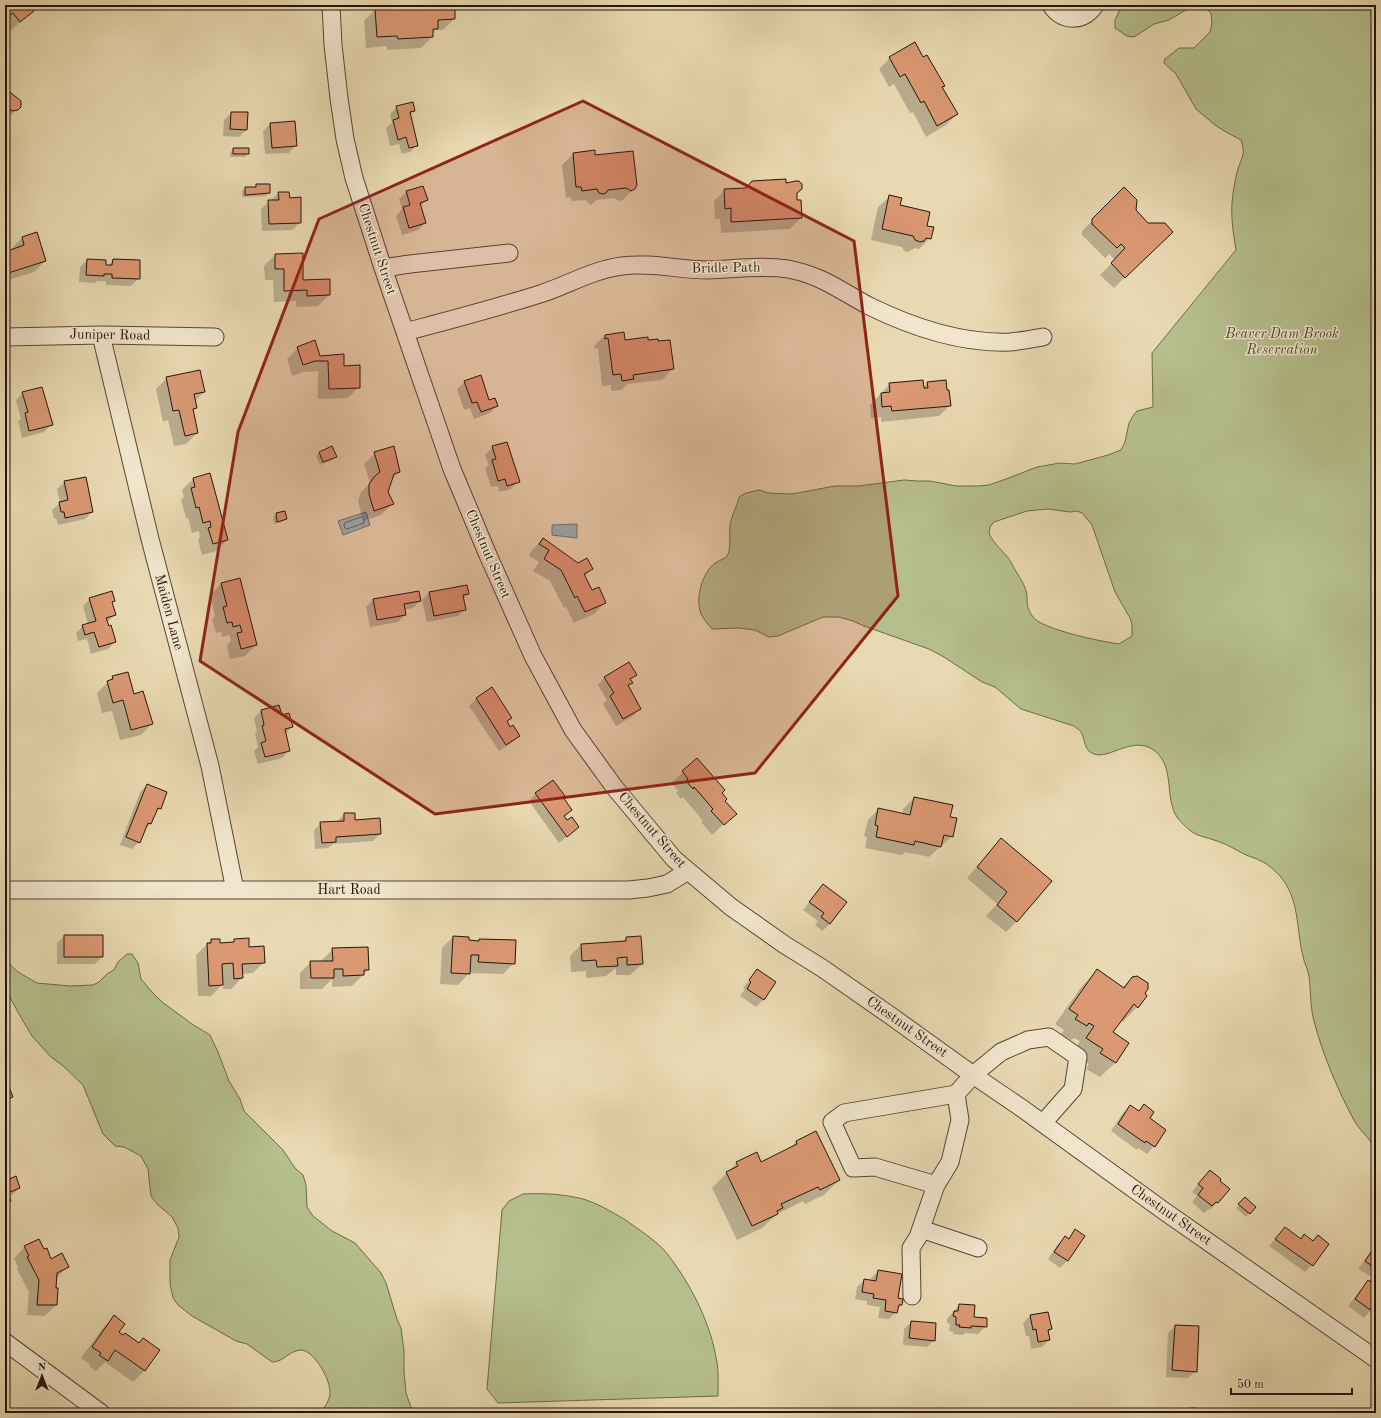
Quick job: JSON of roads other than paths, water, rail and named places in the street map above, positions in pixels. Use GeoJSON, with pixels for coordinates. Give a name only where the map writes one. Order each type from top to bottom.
{"type":"FeatureCollection","features":[{"type":"Feature","properties":{"kind":"street","name":"Chestnut Street"},"geometry":{"type":"LineString","coordinates":[[331,5],[335,72],[345,138],[354,178],[383,268],[452,468],[488,556],[533,656],[573,730],[615,788],[674,859],[731,907],[960,1064],[973,1075],[1376,1359]]}},
{"type":"Feature","properties":{"kind":"street"},"geometry":{"type":"LineString","coordinates":[[1052,5],[1061,15],[1071,18],[1082,17],[1095,5]]}},
{"type":"Feature","properties":{"kind":"street"},"geometry":{"type":"LineString","coordinates":[[383,268],[509,253]]}},
{"type":"Feature","properties":{"kind":"street","name":"Bridle Path"},"geometry":{"type":"LineString","coordinates":[[406,332],[541,293],[597,271],[622,266],[648,264],[692,270],[747,267],[788,269],[825,280],[893,317],[917,327],[944,334],[990,341],[1008,342],[1043,337]]}},
{"type":"Feature","properties":{"kind":"street","name":"Juniper Road"},"geometry":{"type":"LineString","coordinates":[[5,337],[101,334],[215,337]]}},
{"type":"Feature","properties":{"kind":"street","name":"Maiden Lane"},"geometry":{"type":"LineString","coordinates":[[101,334],[150,539],[210,766],[234,890]]}},
{"type":"Feature","properties":{"kind":"street","name":"Hart Road"},"geometry":{"type":"LineString","coordinates":[[5,890],[629,890],[667,884],[688,871]]}},
{"type":"Feature","properties":{"kind":"street"},"geometry":{"type":"LineString","coordinates":[[936,1185],[875,1167],[853,1168],[832,1122],[844,1114],[956,1094],[973,1075],[1001,1052],[1028,1040],[1049,1037],[1078,1057],[1073,1089],[1043,1123]]}},
{"type":"Feature","properties":{"kind":"street"},"geometry":{"type":"LineString","coordinates":[[912,1296],[911,1248],[918,1237],[936,1185],[950,1162],[960,1120],[956,1094]]}},
{"type":"Feature","properties":{"kind":"street"},"geometry":{"type":"LineString","coordinates":[[921,1229],[978,1248]]}},
{"type":"Feature","properties":{"kind":"street"},"geometry":{"type":"LineString","coordinates":[[5,1342],[101,1413]]}},
{"type":"Feature","properties":{"kind":"water"},"geometry":{"type":"Polygon","coordinates":[[[366,512],[370,525],[343,535],[338,521],[366,512]]]}},
{"type":"Feature","properties":{"kind":"water"},"geometry":{"type":"Polygon","coordinates":[[[577,524],[577,538],[552,535],[552,525],[577,524]]]}},
{"type":"Feature","properties":{"kind":"waterway"},"geometry":{"type":"LineString","coordinates":[[1376,441],[1373,448],[1376,456]]}},
{"type":"Feature","properties":{"kind":"park label","name":"Beaver Dam Brook Reservation"},"geometry":{"type":"Point","coordinates":[1282,342]}}]}
